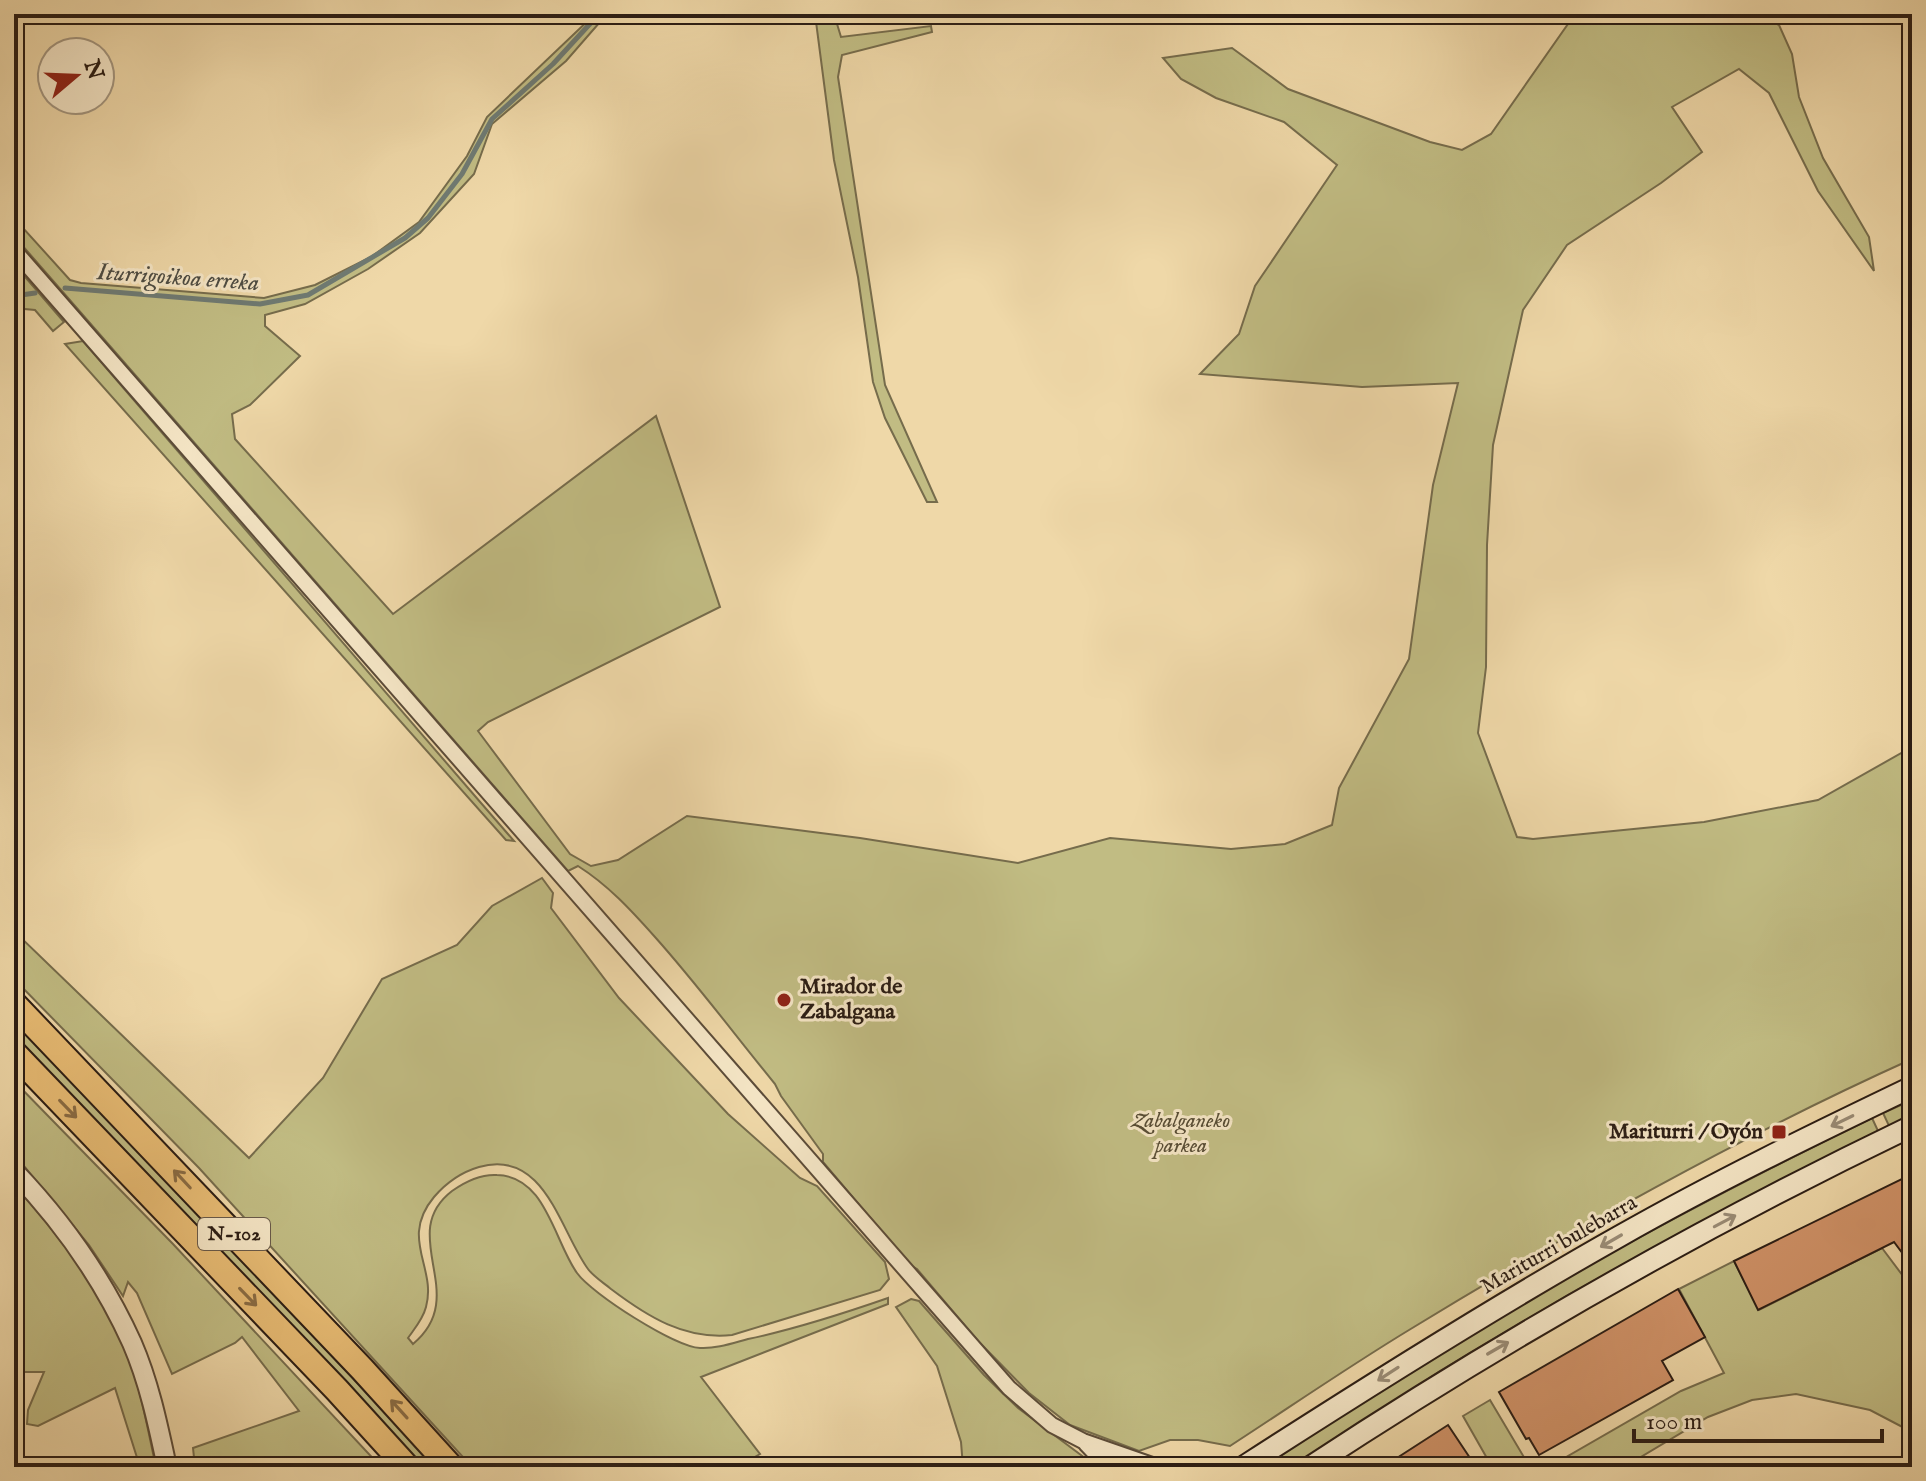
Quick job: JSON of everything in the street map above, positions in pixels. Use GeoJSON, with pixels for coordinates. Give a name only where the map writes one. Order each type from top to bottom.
{"type":"FeatureCollection","features":[{"type":"Feature","properties":{"kind":"highway","name":"N-102"},"geometry":{"type":"LineString","coordinates":[[14,1004],[362,1369],[451,1467]]}},
{"type":"Feature","properties":{"kind":"highway","name":"N-102"},"geometry":{"type":"LineString","coordinates":[[14,1053],[407,1467]]}},
{"type":"Feature","properties":{"kind":"main road","name":"Mariturri bulebarra"},"geometry":{"type":"LineString","coordinates":[[1243,1467],[1438,1342],[1621,1235],[1790,1146],[1912,1087]]}},
{"type":"Feature","properties":{"kind":"main road"},"geometry":{"type":"LineString","coordinates":[[1310,1467],[1485,1356],[1640,1266],[1912,1126]]}},
{"type":"Feature","properties":{"kind":"street"},"geometry":{"type":"LineString","coordinates":[[14,250],[1009,1388],[1052,1425],[1083,1441],[1158,1467]]}},
{"type":"Feature","properties":{"kind":"street"},"geometry":{"type":"LineString","coordinates":[[14,1171],[58,1222],[106,1293],[132,1344],[145,1379],[167,1467]]}},
{"type":"Feature","properties":{"kind":"street"},"geometry":{"type":"LineString","coordinates":[[1083,1441],[1108,1467]]}},
{"type":"Feature","properties":{"kind":"green space","name":"Zabalganeko parkea"},"geometry":{"type":"Polygon","coordinates":[[[595,14],[607,14],[566,61],[492,124],[474,174],[420,233],[368,269],[305,304],[265,315],[265,326],[300,356],[250,405],[232,414],[235,439],[393,614],[656,416],[720,607],[488,722],[478,731],[570,854],[591,866],[618,860],[687,816],[860,838],[1018,863],[1110,838],[1231,849],[1285,844],[1332,825],[1339,788],[1409,659],[1433,485],[1458,383],[1362,387],[1200,374],[1239,334],[1255,286],[1337,165],[1284,122],[1216,98],[1181,79],[1163,58],[1232,48],[1288,89],[1430,142],[1462,150],[1491,134],[1575,14],[1759,14],[1779,25],[1792,54],[1799,97],[1823,158],[1869,237],[1874,271],[1818,191],[1769,93],[1739,69],[1672,107],[1702,152],[1567,245],[1523,310],[1493,445],[1487,545],[1486,667],[1478,733],[1517,837],[1533,839],[1704,822],[1818,800],[1912,747],[1912,1059],[1783,1120],[1594,1221],[1386,1344],[1230,1446],[1198,1440],[1170,1440],[1139,1451],[1070,1425],[1029,1393],[978,1341],[917,1269],[910,1265],[823,1162],[823,1154],[775,1084],[655,937],[619,898],[589,873],[578,866],[568,871],[14,236],[14,218],[70,280],[81,283],[264,298],[315,285],[371,257],[419,222],[467,156],[487,117],[595,14]]]}},
{"type":"Feature","properties":{"kind":"green space"},"geometry":{"type":"Polygon","coordinates":[[[815,14],[834,14],[841,37],[931,26],[932,32],[842,55],[838,77],[885,385],[937,502],[927,502],[885,418],[873,382],[858,277],[834,160],[815,14]]]}},
{"type":"Feature","properties":{"kind":"green space"},"geometry":{"type":"Polygon","coordinates":[[[14,264],[64,322],[53,331],[35,310],[14,308],[14,264]]]}},
{"type":"Feature","properties":{"kind":"green space"},"geometry":{"type":"Polygon","coordinates":[[[83,341],[514,841],[506,840],[65,344],[83,341]]]}},
{"type":"Feature","properties":{"kind":"green space"},"geometry":{"type":"Polygon","coordinates":[[[542,878],[553,893],[551,908],[619,998],[728,1114],[800,1178],[817,1186],[885,1262],[889,1279],[880,1290],[732,1335],[715,1336],[683,1330],[639,1309],[593,1275],[548,1197],[535,1181],[520,1170],[501,1164],[466,1172],[434,1197],[424,1212],[419,1240],[428,1293],[423,1316],[408,1338],[413,1344],[429,1325],[436,1306],[430,1227],[436,1208],[463,1184],[491,1175],[514,1178],[538,1198],[569,1260],[586,1282],[635,1318],[688,1345],[706,1348],[724,1345],[801,1326],[888,1298],[888,1304],[701,1377],[760,1454],[737,1467],[472,1467],[199,1168],[14,979],[14,931],[249,1158],[323,1078],[382,979],[457,945],[492,906],[542,878]]]}},
{"type":"Feature","properties":{"kind":"green space"},"geometry":{"type":"Polygon","coordinates":[[[14,1022],[136,1147],[436,1467],[423,1467],[14,1038],[14,1022]]]}},
{"type":"Feature","properties":{"kind":"green space"},"geometry":{"type":"Polygon","coordinates":[[[14,1081],[173,1244],[381,1467],[195,1467],[193,1448],[299,1411],[242,1337],[172,1374],[137,1293],[128,1282],[123,1296],[89,1245],[14,1154],[14,1081]]]}},
{"type":"Feature","properties":{"kind":"green space"},"geometry":{"type":"Polygon","coordinates":[[[1912,1100],[1912,1117],[1890,1128],[1883,1113],[1912,1100]]]}},
{"type":"Feature","properties":{"kind":"green space"},"geometry":{"type":"Polygon","coordinates":[[[1872,1118],[1879,1133],[1704,1220],[1568,1295],[1440,1371],[1296,1467],[1263,1467],[1391,1382],[1580,1270],[1872,1118]]]}},
{"type":"Feature","properties":{"kind":"green space"},"geometry":{"type":"Polygon","coordinates":[[[14,1185],[71,1254],[118,1331],[136,1380],[156,1467],[140,1467],[115,1388],[38,1426],[27,1424],[28,1410],[44,1372],[14,1374],[14,1185]]]}},
{"type":"Feature","properties":{"kind":"green space"},"geometry":{"type":"Polygon","coordinates":[[[1882,1248],[1912,1288],[1912,1432],[1870,1410],[1796,1394],[1752,1400],[1708,1417],[1624,1467],[1549,1467],[1681,1391],[1724,1373],[1679,1289],[1734,1261],[1759,1310],[1882,1248]]]}},
{"type":"Feature","properties":{"kind":"green space"},"geometry":{"type":"Polygon","coordinates":[[[911,1299],[919,1301],[984,1375],[1018,1408],[1097,1467],[963,1467],[961,1442],[937,1366],[896,1307],[911,1299]]]}},
{"type":"Feature","properties":{"kind":"green space"},"geometry":{"type":"Polygon","coordinates":[[[1490,1400],[1528,1464],[1523,1467],[1492,1467],[1463,1416],[1490,1400]]]}},
{"type":"Feature","properties":{"kind":"building"},"geometry":{"type":"Polygon","coordinates":[[[1912,1174],[1912,1266],[1894,1242],[1758,1310],[1734,1261],[1912,1174]]]}},
{"type":"Feature","properties":{"kind":"building"},"geometry":{"type":"Polygon","coordinates":[[[1678,1289],[1705,1337],[1662,1361],[1673,1380],[1539,1455],[1499,1392],[1678,1289]]]}},
{"type":"Feature","properties":{"kind":"building"},"geometry":{"type":"Polygon","coordinates":[[[1448,1425],[1476,1467],[1383,1467],[1448,1425]]]}},
{"type":"Feature","properties":{"kind":"waterway","name":"Iturrigoikoa erreka"},"geometry":{"type":"LineString","coordinates":[[65,288],[260,304],[308,295],[405,238],[428,218],[462,174],[492,119],[553,64],[599,14]]}},
{"type":"Feature","properties":{"kind":"waterway","name":"Iturrigoikoa erreka"},"geometry":{"type":"LineString","coordinates":[[14,296],[35,293]]}},
{"type":"Feature","properties":{"kind":"place","name":"Mirador de Zabalgana"},"geometry":{"type":"Point","coordinates":[784,1000]}},
{"type":"Feature","properties":{"kind":"place","name":"Mariturri / Oyón"},"geometry":{"type":"Point","coordinates":[1779,1132]}}]}
